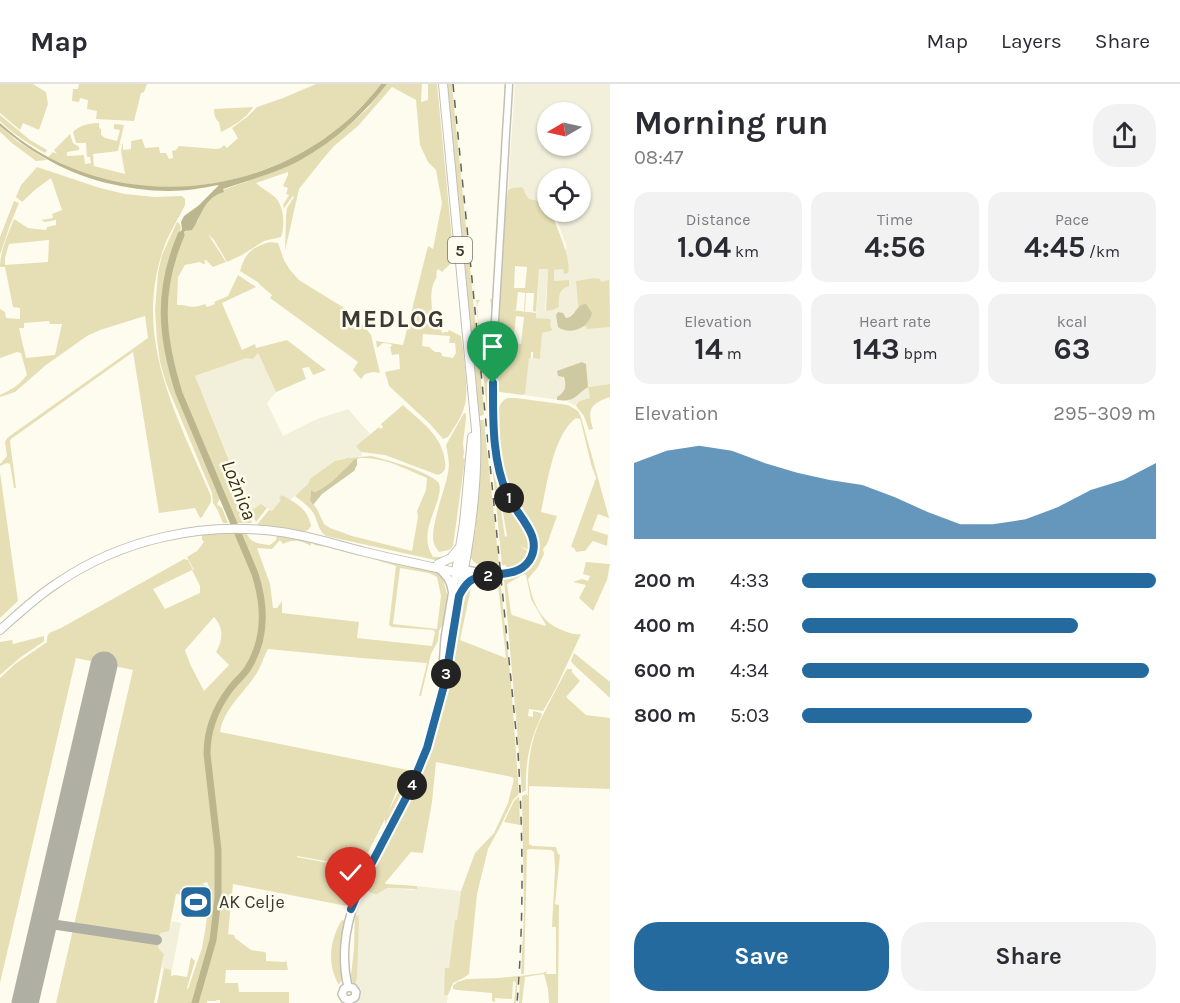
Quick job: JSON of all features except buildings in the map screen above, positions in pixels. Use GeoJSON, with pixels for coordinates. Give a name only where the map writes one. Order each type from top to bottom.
{"type":"FeatureCollection","features":[{"type":"Feature","properties":{"kind":"main road","name":"5"},"geometry":{"type":"LineString","coordinates":[[443,84],[477,448],[471,524],[460,571]]}},
{"type":"Feature","properties":{"kind":"main road","name":"5"},"geometry":{"type":"LineString","coordinates":[[460,571],[460,545],[475,415]]}},
{"type":"Feature","properties":{"kind":"main road"},"geometry":{"type":"LineString","coordinates":[[0,630],[57,583],[95,561],[153,539],[198,531],[246,529],[277,531],[316,538],[324,537],[460,571],[445,682],[427,748],[399,813],[366,874],[351,909],[345,952],[348,987],[342,994],[350,1002]]}},
{"type":"Feature","properties":{"kind":"main road"},"geometry":{"type":"LineString","coordinates":[[438,566],[452,558],[460,545]]}},
{"type":"Feature","properties":{"kind":"main road"},"geometry":{"type":"LineString","coordinates":[[438,566],[449,579],[456,595]]}},
{"type":"Feature","properties":{"kind":"street"},"geometry":{"type":"LineString","coordinates":[[460,571],[480,576],[514,572],[525,566],[532,556],[534,544],[530,530],[512,505],[502,483],[497,460],[494,423],[494,343],[509,84]]}},
{"type":"Feature","properties":{"kind":"street"},"geometry":{"type":"LineString","coordinates":[[460,571],[500,574]]}},
{"type":"Feature","properties":{"kind":"street"},"geometry":{"type":"LineString","coordinates":[[456,595],[469,582],[480,576]]}},
{"type":"Feature","properties":{"kind":"shaded area"},"geometry":{"type":"Polygon","coordinates":[[[0,84],[33,84],[46,92],[48,104],[39,130],[23,123],[20,130],[0,113],[0,84]]]}},
{"type":"Feature","properties":{"kind":"shaded area"},"geometry":{"type":"Polygon","coordinates":[[[79,84],[147,84],[144,92],[141,93],[134,121],[96,119],[97,111],[87,109],[88,100],[80,98],[79,102],[72,101],[73,89],[78,89],[79,84]]]}},
{"type":"Feature","properties":{"kind":"shaded area"},"geometry":{"type":"Polygon","coordinates":[[[316,84],[381,84],[350,118],[313,146],[272,167],[228,180],[182,187],[136,185],[91,175],[48,157],[53,152],[57,154],[54,150],[70,134],[79,150],[67,152],[67,156],[84,155],[85,164],[91,163],[90,157],[87,157],[86,143],[76,143],[73,132],[82,126],[95,123],[99,123],[101,135],[117,141],[120,130],[114,129],[114,124],[124,125],[118,151],[93,154],[94,166],[125,174],[121,151],[123,142],[123,150],[131,149],[131,141],[142,139],[145,148],[159,147],[160,153],[166,153],[169,159],[173,158],[172,151],[179,146],[217,149],[224,145],[227,148],[238,138],[232,128],[257,107],[316,84]]]}},
{"type":"Feature","properties":{"kind":"shaded area"},"geometry":{"type":"Polygon","coordinates":[[[381,84],[387,84],[354,121],[327,143],[284,168],[223,189],[224,192],[207,203],[192,230],[185,231],[181,241],[176,242],[182,229],[181,222],[184,216],[219,185],[169,191],[137,189],[88,178],[39,155],[0,126],[0,123],[44,155],[93,176],[145,186],[198,185],[250,175],[299,154],[344,124],[381,84]]]}},
{"type":"Feature","properties":{"kind":"shaded area"},"geometry":{"type":"Polygon","coordinates":[[[387,84],[422,84],[421,102],[428,100],[428,84],[437,84],[454,260],[442,272],[438,269],[436,272],[437,277],[431,294],[432,307],[434,327],[441,330],[443,334],[449,330],[461,336],[466,383],[464,408],[448,437],[443,439],[389,386],[385,372],[400,369],[399,354],[392,355],[391,344],[383,343],[377,348],[376,341],[403,345],[428,246],[433,249],[442,203],[436,170],[428,162],[420,145],[416,100],[392,87],[358,126],[334,146],[299,189],[285,251],[287,208],[294,197],[284,208],[283,205],[289,195],[286,194],[288,188],[283,186],[288,172],[256,183],[279,202],[283,217],[281,237],[264,241],[227,262],[208,234],[226,262],[213,267],[206,260],[203,264],[200,262],[185,265],[178,277],[177,305],[193,307],[205,304],[207,307],[228,296],[238,275],[256,287],[222,303],[242,350],[255,344],[256,348],[287,340],[326,370],[313,375],[309,367],[302,368],[306,379],[276,392],[258,353],[253,359],[246,358],[195,376],[250,512],[261,504],[267,508],[256,522],[252,515],[245,513],[243,514],[250,517],[251,523],[235,523],[172,362],[166,320],[171,269],[185,232],[198,221],[208,201],[223,190],[286,167],[316,151],[368,108],[387,84]],[[423,334],[422,346],[440,352],[442,356],[453,358],[456,353],[455,343],[449,343],[450,336],[423,334]]]}},
{"type":"Feature","properties":{"kind":"shaded area"},"geometry":{"type":"Polygon","coordinates":[[[446,84],[452,84],[483,399],[484,415],[480,416],[480,420],[484,420],[499,564],[496,568],[484,567],[472,560],[470,556],[476,527],[478,424],[476,381],[446,84]]]}},
{"type":"Feature","properties":{"kind":"shaded area"},"geometry":{"type":"Polygon","coordinates":[[[515,84],[610,84],[610,384],[588,387],[590,398],[579,401],[576,406],[567,401],[524,395],[529,358],[540,358],[542,333],[551,331],[550,324],[536,318],[539,268],[548,269],[545,311],[553,310],[559,307],[558,298],[564,288],[554,281],[554,270],[563,269],[564,274],[566,253],[564,250],[567,248],[558,222],[591,222],[591,168],[537,168],[537,201],[529,199],[524,188],[508,190],[515,84]]]}},
{"type":"Feature","properties":{"kind":"shaded area"},"geometry":{"type":"Polygon","coordinates":[[[253,107],[243,119],[221,132],[214,109],[253,107]]]}},
{"type":"Feature","properties":{"kind":"shaded area"},"geometry":{"type":"Polygon","coordinates":[[[0,115],[30,140],[47,150],[45,153],[10,130],[0,121],[0,115]]]}},
{"type":"Feature","properties":{"kind":"shaded area"},"geometry":{"type":"Polygon","coordinates":[[[0,126],[17,141],[47,160],[36,161],[0,132],[0,126]]]}},
{"type":"Feature","properties":{"kind":"shaded area"},"geometry":{"type":"Polygon","coordinates":[[[37,167],[125,194],[155,197],[182,196],[185,199],[185,205],[163,250],[155,283],[153,315],[156,346],[163,376],[185,436],[211,496],[211,502],[202,517],[200,518],[195,508],[159,513],[133,352],[11,439],[16,488],[14,488],[10,464],[0,466],[7,456],[5,442],[7,438],[148,338],[145,316],[100,330],[87,336],[46,365],[15,392],[0,397],[27,375],[21,353],[17,352],[0,358],[0,309],[5,312],[6,318],[20,319],[20,308],[13,307],[5,267],[0,267],[1,255],[14,219],[28,228],[46,230],[47,227],[56,225],[56,220],[45,222],[41,220],[53,218],[52,214],[62,210],[51,178],[22,202],[16,197],[21,185],[37,167]],[[49,240],[9,244],[5,265],[48,262],[49,240]],[[49,321],[24,323],[24,328],[19,328],[26,358],[55,355],[62,324],[50,324],[49,321]]]}},
{"type":"Feature","properties":{"kind":"shaded area"},"geometry":{"type":"Polygon","coordinates":[[[522,187],[529,199],[537,201],[537,222],[555,222],[569,267],[568,273],[564,274],[563,269],[554,270],[554,281],[569,280],[569,286],[561,292],[559,307],[553,310],[546,311],[548,269],[539,269],[536,312],[533,311],[534,293],[526,293],[524,311],[525,293],[518,292],[516,310],[512,310],[536,313],[536,318],[550,319],[552,330],[542,333],[540,359],[533,358],[533,352],[531,352],[525,394],[522,395],[500,392],[495,378],[501,353],[499,328],[504,206],[508,190],[522,187]],[[515,266],[514,288],[525,288],[527,267],[515,266]],[[516,316],[513,343],[521,344],[524,317],[516,316]]]}},
{"type":"Feature","properties":{"kind":"shaded area"},"geometry":{"type":"Polygon","coordinates":[[[14,201],[19,203],[0,255],[0,237],[14,201]]]}},
{"type":"Feature","properties":{"kind":"shaded area"},"geometry":{"type":"Polygon","coordinates":[[[177,222],[181,229],[168,265],[163,299],[164,333],[170,366],[180,398],[221,497],[217,504],[222,508],[228,523],[223,523],[213,503],[212,493],[166,383],[160,362],[155,310],[158,273],[162,255],[177,222]]]}},
{"type":"Feature","properties":{"kind":"shaded area"},"geometry":{"type":"Polygon","coordinates":[[[270,242],[278,243],[284,260],[299,280],[349,311],[365,327],[371,335],[380,373],[365,374],[361,379],[353,370],[358,362],[270,298],[272,295],[259,283],[240,271],[250,252],[270,242]]]}},
{"type":"Feature","properties":{"kind":"shaded area"},"geometry":{"type":"Polygon","coordinates":[[[600,279],[601,282],[609,280],[610,327],[586,329],[587,327],[582,326],[576,281],[600,279]]]}},
{"type":"Feature","properties":{"kind":"shaded area"},"geometry":{"type":"Polygon","coordinates":[[[490,299],[492,299],[494,310],[490,417],[505,537],[507,536],[498,476],[529,533],[531,542],[530,551],[520,546],[530,553],[525,560],[506,570],[506,565],[502,565],[476,300],[481,300],[477,306],[484,373],[486,373],[489,371],[491,333],[488,330],[492,315],[490,299]]]}},
{"type":"Feature","properties":{"kind":"shaded area"},"geometry":{"type":"Polygon","coordinates":[[[586,304],[592,313],[587,323],[578,329],[568,331],[558,327],[556,315],[558,312],[563,313],[566,318],[572,316],[580,306],[586,304]]]}},
{"type":"Feature","properties":{"kind":"shaded area"},"geometry":{"type":"Polygon","coordinates":[[[258,353],[276,392],[267,403],[283,436],[317,419],[348,409],[370,434],[357,446],[362,456],[340,459],[290,500],[282,495],[282,500],[272,512],[265,506],[251,512],[195,376],[258,353]]]}},
{"type":"Feature","properties":{"kind":"shaded area"},"geometry":{"type":"Polygon","coordinates":[[[582,362],[586,364],[588,387],[574,398],[557,400],[565,389],[565,383],[564,377],[558,376],[557,371],[582,362]]]}},
{"type":"Feature","properties":{"kind":"shaded area"},"geometry":{"type":"Polygon","coordinates":[[[610,384],[610,397],[594,405],[590,412],[593,429],[589,430],[584,416],[576,406],[579,401],[590,398],[588,387],[610,384]]]}},
{"type":"Feature","properties":{"kind":"shaded area"},"geometry":{"type":"Polygon","coordinates":[[[514,398],[568,405],[578,411],[609,518],[598,514],[592,530],[608,535],[607,546],[593,541],[585,551],[576,552],[571,547],[596,478],[580,419],[576,418],[562,436],[552,461],[541,512],[557,516],[543,549],[544,554],[538,567],[528,579],[535,603],[542,616],[554,626],[567,632],[581,634],[543,711],[529,709],[528,716],[533,717],[533,711],[542,715],[531,742],[526,770],[526,790],[522,793],[504,580],[507,576],[529,566],[535,556],[537,542],[533,530],[508,490],[502,471],[497,418],[503,401],[514,398]],[[526,575],[507,584],[511,613],[545,626],[531,599],[526,575]]]}},
{"type":"Feature","properties":{"kind":"shaded area"},"geometry":{"type":"Polygon","coordinates":[[[403,405],[429,429],[440,444],[445,464],[445,470],[442,473],[438,475],[385,455],[361,452],[356,446],[379,427],[381,429],[383,427],[381,424],[403,405]]]}},
{"type":"Feature","properties":{"kind":"shaded area"},"geometry":{"type":"Polygon","coordinates":[[[464,413],[466,414],[463,458],[465,459],[453,546],[449,550],[439,552],[434,545],[433,537],[435,519],[449,469],[446,445],[464,413]]]}},
{"type":"Feature","properties":{"kind":"shaded area"},"geometry":{"type":"Polygon","coordinates":[[[371,456],[387,460],[417,470],[439,483],[440,492],[427,536],[429,550],[433,557],[447,557],[435,560],[323,534],[312,511],[295,496],[311,478],[335,461],[371,456]],[[369,458],[354,460],[329,484],[315,492],[311,490],[310,500],[324,524],[330,528],[412,551],[417,511],[426,490],[427,478],[395,464],[369,458]]]}},
{"type":"Feature","properties":{"kind":"shaded area"},"geometry":{"type":"Polygon","coordinates":[[[357,459],[357,465],[354,471],[322,494],[313,505],[310,500],[311,490],[315,492],[327,486],[357,459]]]}},
{"type":"Feature","properties":{"kind":"shaded area"},"geometry":{"type":"Polygon","coordinates":[[[0,472],[18,601],[0,618],[0,472]]]}},
{"type":"Feature","properties":{"kind":"shaded area"},"geometry":{"type":"Polygon","coordinates":[[[282,495],[297,504],[307,515],[311,526],[308,530],[302,532],[255,527],[269,510],[272,511],[281,500],[279,498],[282,495]]]}},
{"type":"Feature","properties":{"kind":"shaded area"},"geometry":{"type":"Polygon","coordinates":[[[235,531],[256,585],[260,613],[252,655],[219,702],[207,731],[205,747],[213,811],[217,876],[216,909],[205,972],[193,1003],[157,1003],[164,968],[171,970],[171,976],[187,977],[191,957],[195,961],[188,989],[202,948],[211,892],[207,882],[202,884],[207,886],[209,891],[186,888],[184,895],[176,894],[169,931],[161,933],[157,939],[105,930],[104,934],[157,942],[164,954],[154,1003],[56,1003],[133,670],[76,658],[0,983],[0,678],[15,664],[47,642],[51,632],[184,559],[188,560],[194,570],[187,557],[197,551],[204,542],[202,533],[235,531]],[[192,570],[153,589],[165,609],[200,593],[200,586],[192,570]],[[214,617],[185,650],[204,691],[229,665],[216,652],[221,634],[220,625],[214,617]]]}},
{"type":"Feature","properties":{"kind":"shaded area"},"geometry":{"type":"Polygon","coordinates":[[[240,531],[246,532],[255,542],[270,545],[276,540],[277,535],[310,541],[311,546],[297,541],[283,544],[280,540],[272,549],[257,548],[270,584],[273,608],[277,608],[282,601],[282,613],[359,622],[357,638],[432,646],[435,632],[389,625],[396,566],[345,551],[314,545],[316,542],[437,572],[443,579],[448,598],[443,624],[431,654],[421,696],[419,696],[427,663],[268,649],[258,671],[222,723],[220,732],[408,770],[388,812],[406,777],[412,778],[351,906],[348,900],[385,824],[385,819],[359,870],[353,866],[297,856],[349,867],[356,871],[347,898],[347,906],[233,884],[228,934],[234,935],[251,950],[265,952],[266,961],[285,962],[286,960],[288,970],[226,970],[225,983],[238,983],[239,992],[289,992],[289,1003],[220,1003],[220,1000],[217,1000],[197,1003],[212,949],[220,887],[220,856],[209,758],[210,736],[215,717],[253,662],[263,630],[264,615],[260,587],[240,531]],[[400,568],[393,624],[437,629],[441,596],[437,577],[429,573],[400,568]]]}},
{"type":"Feature","properties":{"kind":"shaded area"},"geometry":{"type":"Polygon","coordinates":[[[586,562],[610,564],[607,580],[593,611],[579,598],[586,585],[573,582],[582,579],[588,581],[590,576],[583,574],[586,562]]]}},
{"type":"Feature","properties":{"kind":"shaded area"},"geometry":{"type":"Polygon","coordinates":[[[500,578],[519,794],[513,800],[488,849],[477,894],[469,974],[453,983],[448,995],[444,995],[445,968],[449,968],[461,891],[475,853],[494,833],[508,803],[514,779],[436,762],[423,853],[411,852],[385,883],[417,886],[417,889],[387,888],[374,894],[365,887],[435,730],[445,695],[467,587],[478,579],[500,578]],[[494,581],[479,582],[471,588],[460,640],[506,658],[498,584],[494,581]]]}},
{"type":"Feature","properties":{"kind":"shaded area"},"geometry":{"type":"Polygon","coordinates":[[[44,636],[43,642],[0,675],[0,642],[12,640],[13,644],[44,636]]]}},
{"type":"Feature","properties":{"kind":"shaded area"},"geometry":{"type":"Polygon","coordinates":[[[574,653],[610,682],[610,698],[573,664],[571,661],[574,653]]]}},
{"type":"Feature","properties":{"kind":"shaded area"},"geometry":{"type":"Polygon","coordinates":[[[567,669],[572,669],[580,681],[566,697],[586,715],[610,718],[610,789],[529,786],[529,844],[556,847],[560,855],[555,904],[559,905],[558,1003],[549,1003],[544,974],[525,977],[522,1003],[519,1003],[520,976],[547,971],[546,974],[556,974],[556,927],[552,927],[554,852],[530,849],[527,850],[524,974],[521,974],[524,912],[522,796],[526,794],[528,796],[529,760],[535,733],[567,669]]]}},
{"type":"Feature","properties":{"kind":"shaded area"},"geometry":{"type":"Polygon","coordinates":[[[519,796],[520,825],[504,822],[514,801],[519,796]]]}},
{"type":"Feature","properties":{"kind":"shaded area"},"geometry":{"type":"Polygon","coordinates":[[[417,886],[461,891],[449,968],[446,968],[444,994],[448,995],[447,1003],[354,1003],[361,994],[361,988],[353,985],[351,976],[355,912],[361,894],[366,890],[374,894],[387,888],[414,890],[417,886]]]}},
{"type":"Feature","properties":{"kind":"shaded area","name":"AK Celje"},"geometry":{"type":"Polygon","coordinates":[[[187,892],[208,896],[204,913],[184,909],[187,892]]]}},
{"type":"Feature","properties":{"kind":"shaded area"},"geometry":{"type":"Polygon","coordinates":[[[355,916],[359,917],[357,978],[353,985],[351,976],[355,916]]]}},
{"type":"Feature","properties":{"kind":"shaded area"},"geometry":{"type":"Polygon","coordinates":[[[342,920],[345,921],[343,977],[339,985],[331,961],[331,953],[334,936],[342,920]]]}},
{"type":"Feature","properties":{"kind":"shaded area"},"geometry":{"type":"Polygon","coordinates":[[[172,921],[181,923],[171,975],[171,970],[162,968],[164,954],[159,949],[157,939],[161,933],[169,930],[172,921]]]}},
{"type":"Feature","properties":{"kind":"shaded area"},"geometry":{"type":"Polygon","coordinates":[[[518,976],[516,1003],[514,1003],[516,983],[514,981],[512,999],[495,998],[495,1002],[492,1001],[492,993],[453,989],[457,982],[467,979],[518,976]]]}},
{"type":"Feature","properties":{"kind":"waterway","name":"Ložnica"},"geometry":{"type":"LineString","coordinates":[[181,235],[173,256],[165,295],[164,314],[168,352],[179,393],[255,574],[262,610],[261,634],[254,657],[220,704],[208,737],[207,754],[218,850],[218,898],[213,940],[195,1003]]}},
{"type":"Feature","properties":{"kind":"taxiway"},"geometry":{"type":"LineString","coordinates":[[44,923],[157,940]]}},
{"type":"Feature","properties":{"kind":"runway"},"geometry":{"type":"LineString","coordinates":[[25,1003],[104,665]]}},
{"type":"Feature","properties":{"kind":"railway"},"geometry":{"type":"LineString","coordinates":[[453,84],[518,752],[522,878],[517,1003]]}},
{"type":"Feature","properties":{"kind":"place","name":"AK Celje"},"geometry":{"type":"Point","coordinates":[196,902]}},
{"type":"Feature","properties":{"kind":"district","name":"MEDLOG"},"geometry":{"type":"Point","coordinates":[393,319]}},
{"type":"Feature","properties":{"kind":"route"},"geometry":{"type":"LineString","coordinates":[[351,909],[366,874],[408,794],[427,748],[445,682],[459,596],[465,586],[480,576],[514,572],[522,568],[529,561],[534,550],[533,536],[510,500],[499,471],[493,383]]}}]}
